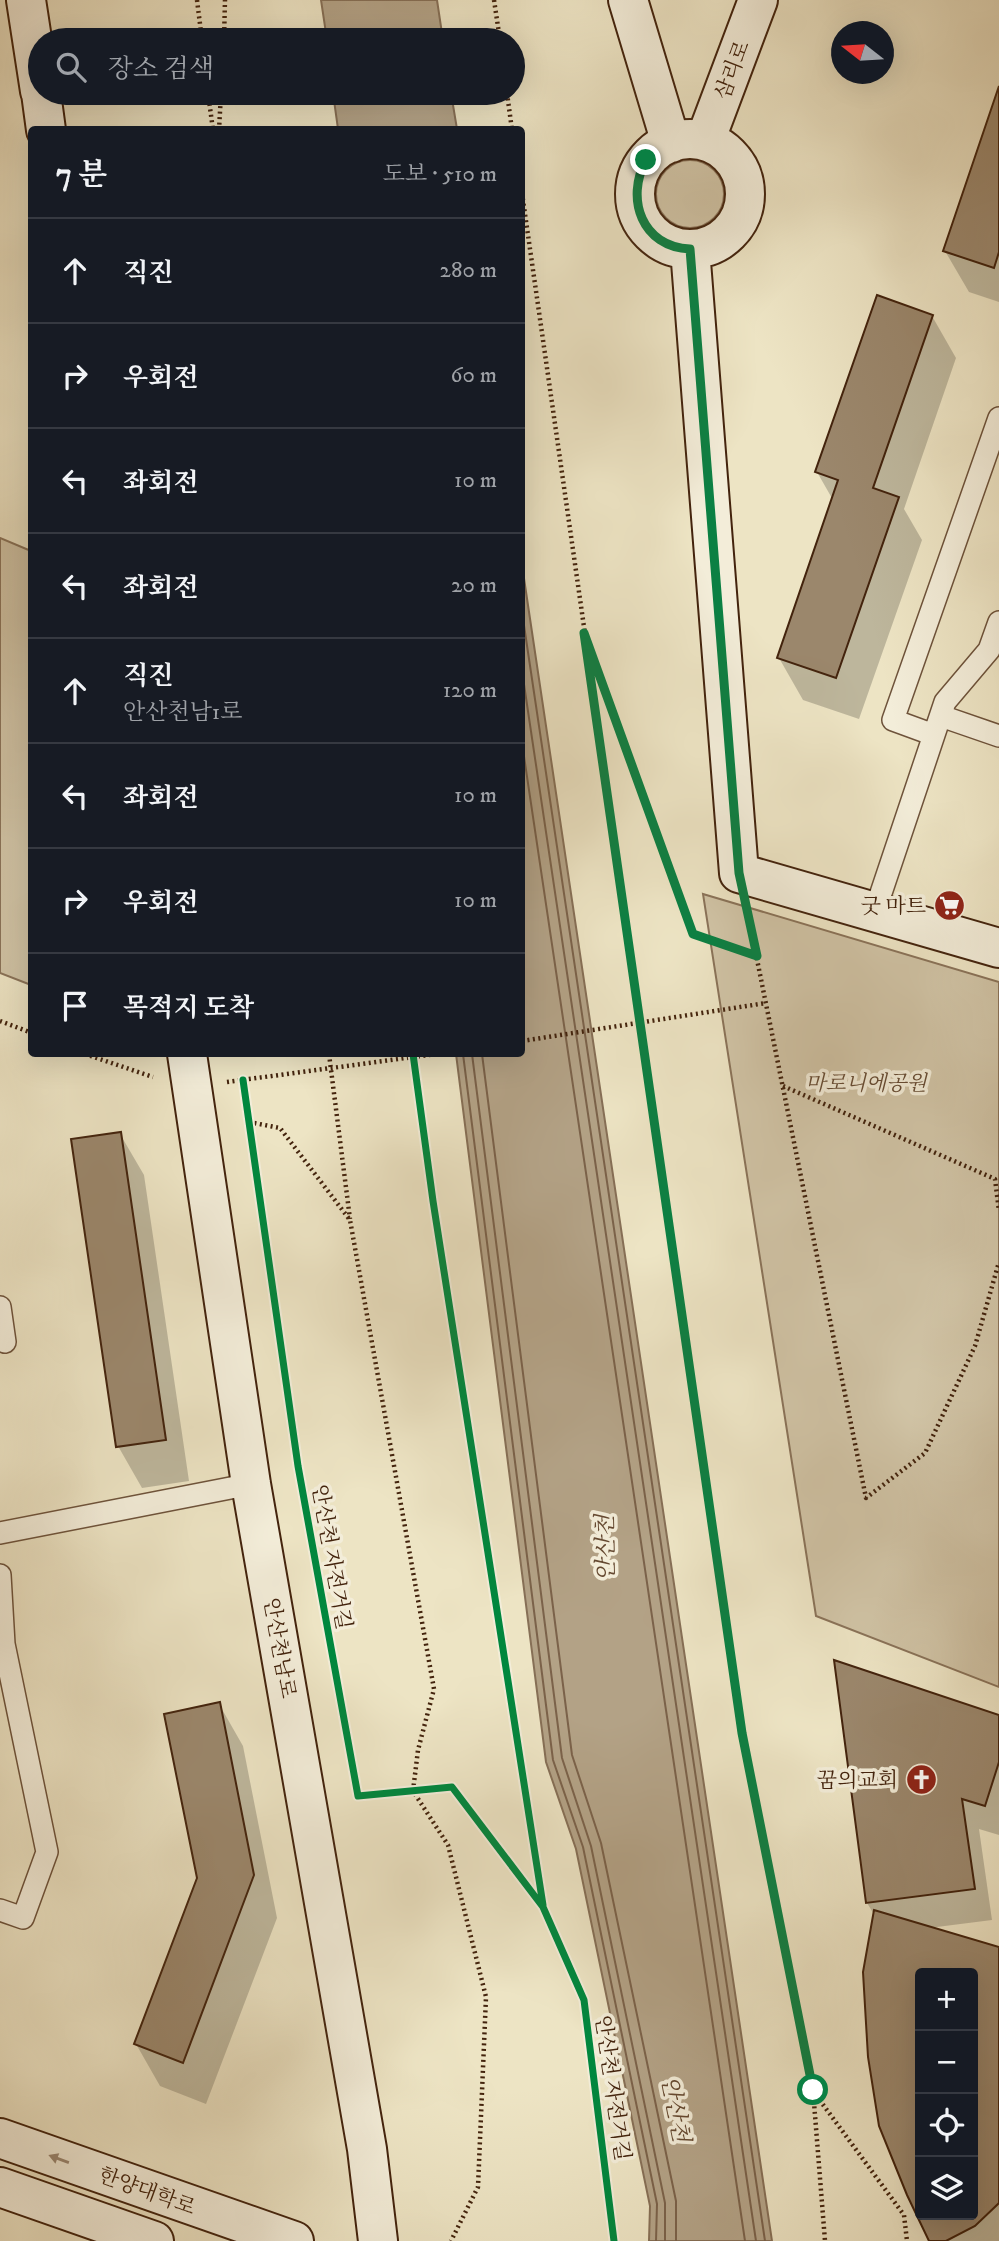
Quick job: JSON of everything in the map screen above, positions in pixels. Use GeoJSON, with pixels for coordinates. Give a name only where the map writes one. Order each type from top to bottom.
{"type":"FeatureCollection","features":[{"type":"Feature","properties":{"kind":"street"},"geometry":{"type":"LineString","coordinates":[[26,0],[30,28]]}},
{"type":"Feature","properties":{"kind":"street"},"geometry":{"type":"LineString","coordinates":[[628,0],[688,142]]}},
{"type":"Feature","properties":{"kind":"street","name":"삼리로"},"geometry":{"type":"LineString","coordinates":[[688,142],[758,0]]}},
{"type":"Feature","properties":{"kind":"street"},"geometry":{"type":"LineString","coordinates":[[42,105],[45,126]]}},
{"type":"Feature","properties":{"kind":"street"},"geometry":{"type":"LineString","coordinates":[[688,142],[724,150],[736,163],[744,178],[746,196],[742,213],[734,228],[706,247],[690,249],[671,246],[656,238],[637,209],[638,175],[646,160],[688,142]]}},
{"type":"Feature","properties":{"kind":"street"},"geometry":{"type":"LineString","coordinates":[[690,249],[739,873],[999,948]]}},
{"type":"Feature","properties":{"kind":"street","name":"안산천남로"},"geometry":{"type":"LineString","coordinates":[[189,1070],[251,1484],[367,2149],[378,2241]]}},
{"type":"Feature","properties":{"kind":"street","name":"한양대학로"},"geometry":{"type":"LineString","coordinates":[[0,2138],[294,2241]]}},
{"type":"Feature","properties":{"kind":"street"},"geometry":{"type":"LineString","coordinates":[[0,2186],[154,2241]]}},
{"type":"Feature","properties":{"kind":"lane"},"geometry":{"type":"LineString","coordinates":[[999,418],[893,720],[999,736]]}},
{"type":"Feature","properties":{"kind":"lane"},"geometry":{"type":"LineString","coordinates":[[874,914],[946,702],[989,650],[999,622]]}},
{"type":"Feature","properties":{"kind":"lane"},"geometry":{"type":"LineString","coordinates":[[0,1307],[5,1342],[0,1340]]}},
{"type":"Feature","properties":{"kind":"lane"},"geometry":{"type":"LineString","coordinates":[[0,1534],[251,1484]]}},
{"type":"Feature","properties":{"kind":"lane"},"geometry":{"type":"LineString","coordinates":[[0,1575],[2,1649],[47,1852],[23,1918],[0,1910]]}},
{"type":"Feature","properties":{"kind":"path"},"geometry":{"type":"LineString","coordinates":[[197,0],[200,28]]}},
{"type":"Feature","properties":{"kind":"path"},"geometry":{"type":"LineString","coordinates":[[224,28],[225,0]]}},
{"type":"Feature","properties":{"kind":"path"},"geometry":{"type":"LineString","coordinates":[[494,0],[498,28]]}},
{"type":"Feature","properties":{"kind":"path"},"geometry":{"type":"LineString","coordinates":[[210,105],[212,126]]}},
{"type":"Feature","properties":{"kind":"path"},"geometry":{"type":"LineString","coordinates":[[219,126],[220,105]]}},
{"type":"Feature","properties":{"kind":"path"},"geometry":{"type":"LineString","coordinates":[[509,105],[511,126]]}},
{"type":"Feature","properties":{"kind":"path"},"geometry":{"type":"LineString","coordinates":[[525,215],[742,1733],[813,2090],[825,2241]]}},
{"type":"Feature","properties":{"kind":"path"},"geometry":{"type":"LineString","coordinates":[[584,633],[693,934],[757,956]]}},
{"type":"Feature","properties":{"kind":"path"},"geometry":{"type":"LineString","coordinates":[[739,873],[866,1498],[925,1453],[975,1346],[999,1262]]}},
{"type":"Feature","properties":{"kind":"path"},"geometry":{"type":"LineString","coordinates":[[525,1041],[766,1003]]}},
{"type":"Feature","properties":{"kind":"path"},"geometry":{"type":"LineString","coordinates":[[0,1021],[28,1032]]}},
{"type":"Feature","properties":{"kind":"path"},"geometry":{"type":"LineString","coordinates":[[93,1057],[133,1072],[189,1070],[243,1080],[415,1057]]}},
{"type":"Feature","properties":{"kind":"path"},"geometry":{"type":"LineString","coordinates":[[329,1057],[350,1220],[434,1689],[418,1750],[413,1791],[448,1845],[486,1997],[478,2187],[451,2241]]}},
{"type":"Feature","properties":{"kind":"path"},"geometry":{"type":"LineString","coordinates":[[413,1057],[415,1067]]}},
{"type":"Feature","properties":{"kind":"path"},"geometry":{"type":"LineString","coordinates":[[243,1080],[244,1090]]}},
{"type":"Feature","properties":{"kind":"path"},"geometry":{"type":"LineString","coordinates":[[783,1086],[997,1180],[999,1211]]}},
{"type":"Feature","properties":{"kind":"path"},"geometry":{"type":"LineString","coordinates":[[247,1111],[251,1136]]}},
{"type":"Feature","properties":{"kind":"path"},"geometry":{"type":"LineString","coordinates":[[249,1122],[280,1128],[350,1220]]}},
{"type":"Feature","properties":{"kind":"path"},"geometry":{"type":"LineString","coordinates":[[399,1792],[426,1790]]}},
{"type":"Feature","properties":{"kind":"path"},"geometry":{"type":"LineString","coordinates":[[813,2090],[904,2215],[906,2241]]}},
{"type":"Feature","properties":{"kind":"green space"},"geometry":{"type":"Polygon","coordinates":[[[690,160],[703,163],[714,170],[721,181],[724,194],[721,207],[714,218],[703,225],[690,228],[677,225],[666,218],[659,207],[656,194],[659,181],[666,170],[677,163],[690,160]]]}},
{"type":"Feature","properties":{"kind":"green space"},"geometry":{"type":"Polygon","coordinates":[[[0,538],[28,550],[28,984],[0,973],[0,538]]]}},
{"type":"Feature","properties":{"kind":"green space","name":"마로니에공원"},"geometry":{"type":"Polygon","coordinates":[[[703,894],[999,982],[999,1687],[816,1616],[703,894]]]}},
{"type":"Feature","properties":{"kind":"water"},"geometry":{"type":"Polygon","coordinates":[[[321,0],[437,0],[441,28],[325,28],[321,0]]]}},
{"type":"Feature","properties":{"kind":"water"},"geometry":{"type":"Polygon","coordinates":[[[335,105],[453,105],[456,126],[338,126],[335,105]]]}},
{"type":"Feature","properties":{"kind":"water","name":"안산천"},"geometry":{"type":"Polygon","coordinates":[[[525,585],[772,2241],[649,2241],[650,2206],[576,1849],[546,1762],[456,1057],[525,1057],[525,585]]]}},
{"type":"Feature","properties":{"kind":"building"},"geometry":{"type":"Polygon","coordinates":[[[999,86],[999,252],[994,268],[943,251],[999,86]]]}},
{"type":"Feature","properties":{"kind":"building"},"geometry":{"type":"Polygon","coordinates":[[[877,295],[933,315],[873,488],[899,497],[836,678],[777,658],[838,480],[815,472],[877,295]]]}},
{"type":"Feature","properties":{"kind":"building"},"geometry":{"type":"Polygon","coordinates":[[[121,1132],[166,1440],[116,1447],[71,1139],[121,1132]]]}},
{"type":"Feature","properties":{"kind":"building","name":"꿈의교회"},"geometry":{"type":"Polygon","coordinates":[[[834,1660],[999,1715],[999,1762],[985,1806],[962,1799],[975,1889],[866,1903],[834,1660]]]}},
{"type":"Feature","properties":{"kind":"building"},"geometry":{"type":"Polygon","coordinates":[[[220,1702],[254,1875],[183,2063],[134,2044],[197,1878],[164,1714],[220,1702]]]}},
{"type":"Feature","properties":{"kind":"building"},"geometry":{"type":"Polygon","coordinates":[[[874,1910],[999,1947],[999,2203],[975,2226],[946,2241],[929,2241],[919,2220],[978,2220],[978,1968],[915,1968],[915,2212],[879,2126],[868,2057],[863,1972],[874,1910]]]}},
{"type":"Feature","properties":{"kind":"cycle path"},"geometry":{"type":"LineString","coordinates":[[413,1057],[433,1201],[543,1905]]}},
{"type":"Feature","properties":{"kind":"cycle path","name":"안산천 자전거길"},"geometry":{"type":"LineString","coordinates":[[243,1080],[298,1466],[358,1796],[452,1787],[543,1907],[584,2000],[614,2241]]}},
{"type":"Feature","properties":{"kind":"place","name":"굿 마트"},"geometry":{"type":"Point","coordinates":[949,906]}},
{"type":"Feature","properties":{"kind":"place","name":"꿈의교회"},"geometry":{"type":"Point","coordinates":[921,1780]}},
{"type":"Feature","properties":{"kind":"route"},"geometry":{"type":"LineString","coordinates":[[646,160],[638,175],[635,192],[637,209],[656,238],[671,246],[690,249],[739,873],[757,956],[693,934],[584,633],[742,1733],[813,2090]]}}]}
